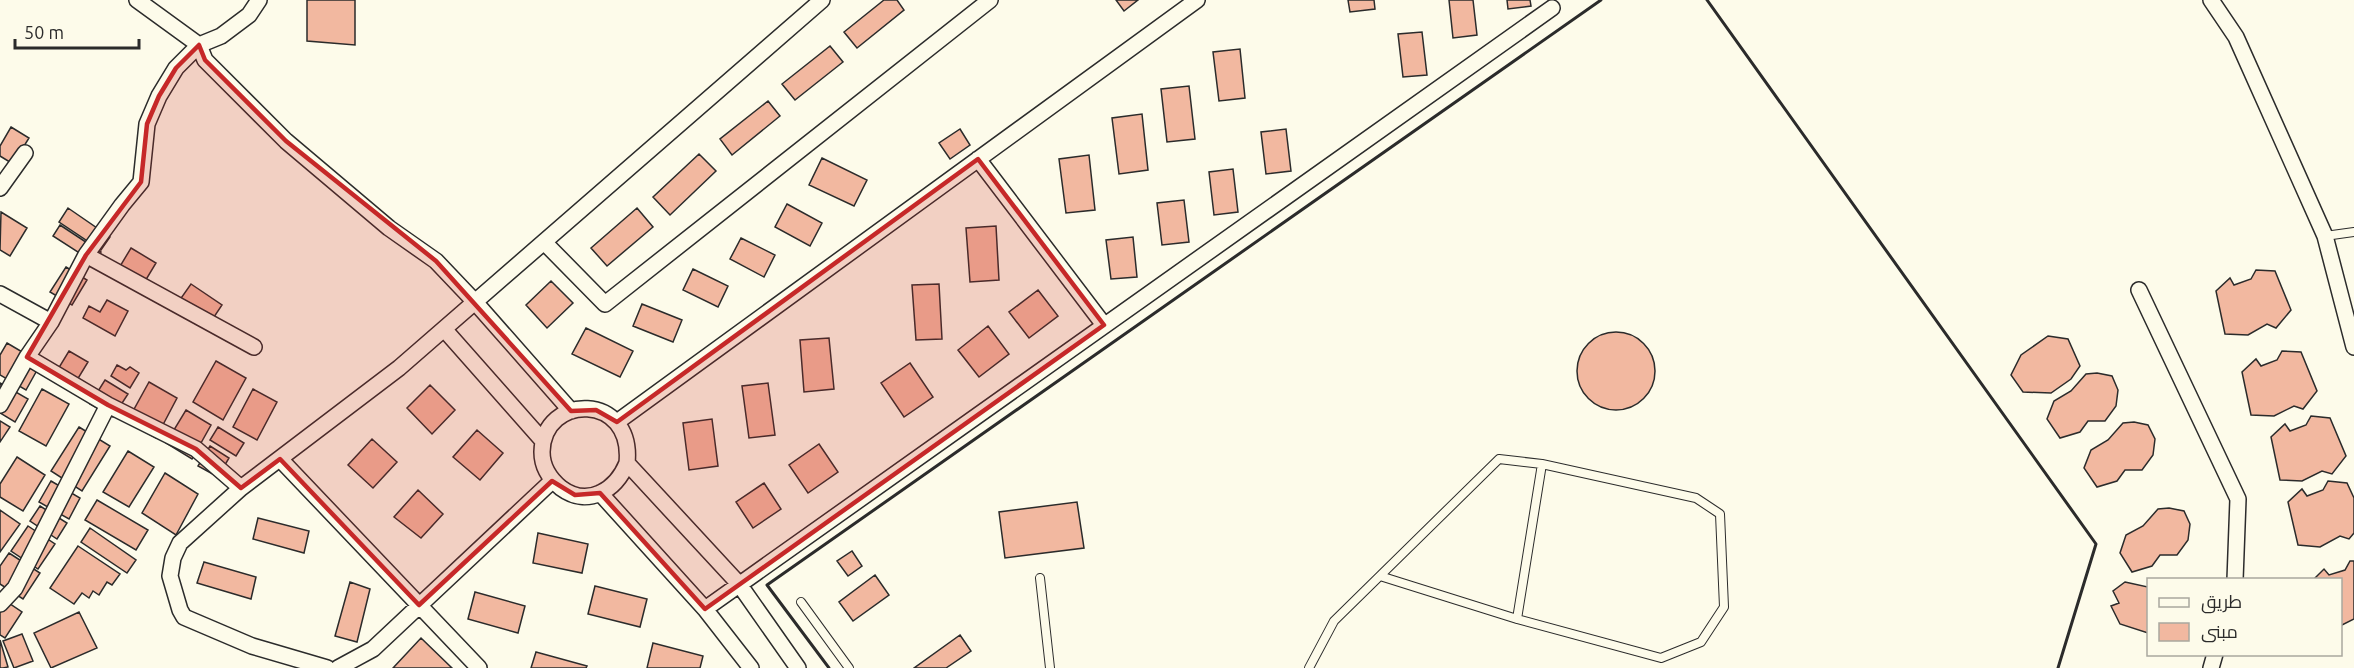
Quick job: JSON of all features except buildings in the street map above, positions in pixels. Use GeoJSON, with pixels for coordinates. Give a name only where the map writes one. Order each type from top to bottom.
{"type":"FeatureCollection","features":[{"type":"Feature","properties":{"kind":"street"},"geometry":{"type":"LineString","coordinates":[[136,0],[199,45],[205,60],[286,141],[389,228],[436,261],[571,411]]}},
{"type":"Feature","properties":{"kind":"street"},"geometry":{"type":"LineString","coordinates":[[0,405],[27,357],[51,322],[86,255],[141,182],[147,124],[159,96],[176,68],[199,45],[221,36],[249,15],[259,0]]}},
{"type":"Feature","properties":{"kind":"street"},"geometry":{"type":"LineString","coordinates":[[327,668],[252,646],[184,617],[170,576],[173,558],[180,543],[241,488],[399,368],[822,0]]}},
{"type":"Feature","properties":{"kind":"street"},"geometry":{"type":"LineString","coordinates":[[544,242],[605,304],[990,0]]}},
{"type":"Feature","properties":{"kind":"street"},"geometry":{"type":"LineString","coordinates":[[617,422],[1197,0]]}},
{"type":"Feature","properties":{"kind":"street"},"geometry":{"type":"LineString","coordinates":[[2211,0],[2236,37],[2325,236],[2354,347]]}},
{"type":"Feature","properties":{"kind":"street"},"geometry":{"type":"LineString","coordinates":[[705,609],[1552,8]]}},
{"type":"Feature","properties":{"kind":"street"},"geometry":{"type":"LineString","coordinates":[[0,188],[25,153]]}},
{"type":"Feature","properties":{"kind":"street"},"geometry":{"type":"LineString","coordinates":[[978,159],[1104,326]]}},
{"type":"Feature","properties":{"kind":"street"},"geometry":{"type":"LineString","coordinates":[[86,255],[254,347]]}},
{"type":"Feature","properties":{"kind":"street"},"geometry":{"type":"LineString","coordinates":[[2139,290],[2238,499],[2235,578]]}},
{"type":"Feature","properties":{"kind":"street"},"geometry":{"type":"LineString","coordinates":[[0,294],[51,322]]}},
{"type":"Feature","properties":{"kind":"street"},"geometry":{"type":"LineString","coordinates":[[444,329],[543,441]]}},
{"type":"Feature","properties":{"kind":"street"},"geometry":{"type":"LineString","coordinates":[[27,357],[108,405],[196,449],[241,488]]}},
{"type":"Feature","properties":{"kind":"street"},"geometry":{"type":"LineString","coordinates":[[0,604],[15,588],[108,405]]}},
{"type":"Feature","properties":{"kind":"street"},"geometry":{"type":"LineString","coordinates":[[583,409],[596,410],[617,422],[625,434],[629,449],[627,463],[621,477],[611,487],[588,496],[575,495],[563,490],[552,481],[543,462],[543,441],[554,423],[571,411],[583,409]]}},
{"type":"Feature","properties":{"kind":"street"},"geometry":{"type":"LineString","coordinates":[[280,459],[479,668]]}},
{"type":"Feature","properties":{"kind":"street"},"geometry":{"type":"LineString","coordinates":[[627,463],[739,584],[798,668]]}},
{"type":"Feature","properties":{"kind":"street"},"geometry":{"type":"LineString","coordinates":[[338,668],[373,649],[552,481]]}},
{"type":"Feature","properties":{"kind":"street"},"geometry":{"type":"LineString","coordinates":[[600,493],[705,609],[751,668]]}},
{"type":"Feature","properties":{"kind":"lane"},"geometry":{"type":"LineString","coordinates":[[2325,236],[2354,232]]}},
{"type":"Feature","properties":{"kind":"lane"},"geometry":{"type":"LineString","coordinates":[[1309,668],[1334,621],[1499,459],[1542,464],[1696,498],[1720,514],[1724,607],[1701,642],[1661,658],[1517,619],[1380,576]]}},
{"type":"Feature","properties":{"kind":"lane"},"geometry":{"type":"LineString","coordinates":[[1517,619],[1542,464]]}},
{"type":"Feature","properties":{"kind":"lane"},"geometry":{"type":"LineString","coordinates":[[1040,578],[1050,668]]}},
{"type":"Feature","properties":{"kind":"lane"},"geometry":{"type":"LineString","coordinates":[[801,602],[849,668]]}},
{"type":"Feature","properties":{"kind":"highlighted area"},"geometry":{"type":"Polygon","coordinates":[[[199,45],[205,60],[286,141],[436,261],[571,411],[596,410],[617,422],[978,159],[1104,325],[705,609],[600,493],[575,495],[552,481],[419,605],[280,459],[241,488],[196,449],[108,405],[27,357],[86,255],[141,182],[147,124],[159,96],[176,68],[199,45]]]}},
{"type":"Feature","properties":{"kind":"wall"},"geometry":{"type":"LineString","coordinates":[[829,668],[767,585],[1601,0]]}},
{"type":"Feature","properties":{"kind":"wall"},"geometry":{"type":"LineString","coordinates":[[1707,0],[2096,544],[2058,668]]}}]}
